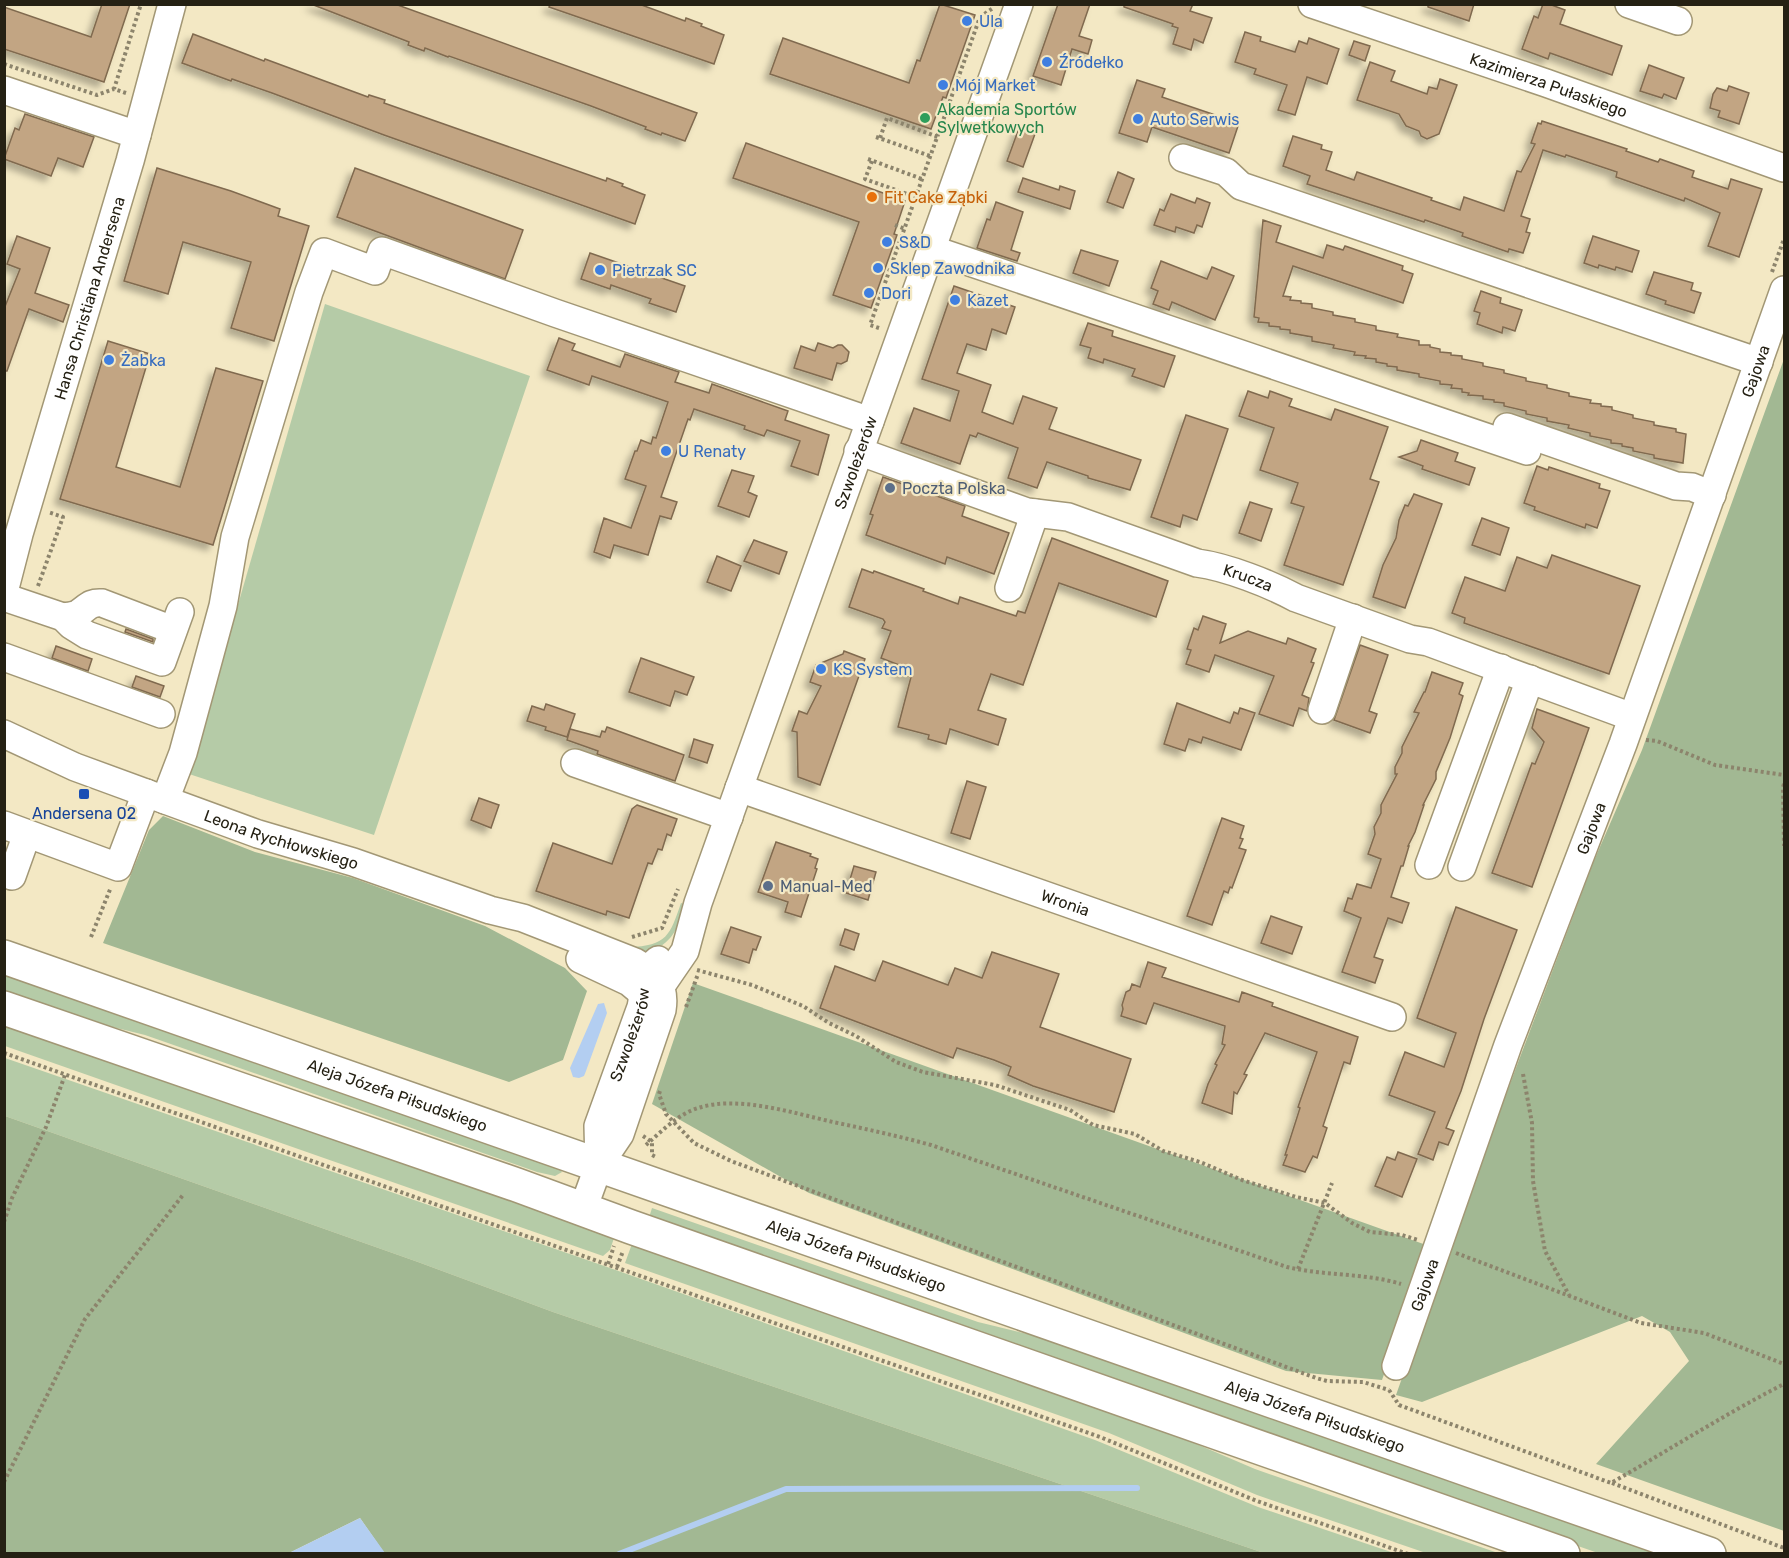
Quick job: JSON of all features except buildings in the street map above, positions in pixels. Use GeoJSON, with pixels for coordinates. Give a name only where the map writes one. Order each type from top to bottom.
{"type":"FeatureCollection","features":[{"type":"Feature","properties":{"kind":"main road","name":"Aleja Józefa Piłsudskiego"},"geometry":{"type":"LineString","coordinates":[[4,957],[1709,1554]]}},
{"type":"Feature","properties":{"kind":"main road"},"geometry":{"type":"LineString","coordinates":[[4,1008],[583,1209],[1513,1543],[1563,1554]]}},
{"type":"Feature","properties":{"kind":"street","name":"Hansa Christiana Andersena"},"geometry":{"type":"LineString","coordinates":[[5,590],[137,135],[172,4]]}},
{"type":"Feature","properties":{"kind":"street","name":"Szwoleżerów"},"geometry":{"type":"LineString","coordinates":[[650,982],[689,966],[685,951],[699,923],[729,817],[1019,4]]}},
{"type":"Feature","properties":{"kind":"street","name":"Kazimierza Pułaskiego"},"geometry":{"type":"LineString","coordinates":[[1312,4],[1557,87],[1785,168]]}},
{"type":"Feature","properties":{"kind":"street"},"geometry":{"type":"LineString","coordinates":[[1629,4],[1678,21]]}},
{"type":"Feature","properties":{"kind":"street"},"geometry":{"type":"LineString","coordinates":[[4,71],[104,95]]}},
{"type":"Feature","properties":{"kind":"street"},"geometry":{"type":"LineString","coordinates":[[4,90],[137,135]]}},
{"type":"Feature","properties":{"kind":"street"},"geometry":{"type":"LineString","coordinates":[[1183,158],[1226,172],[1234,187],[1759,362]]}},
{"type":"Feature","properties":{"kind":"street"},"geometry":{"type":"LineString","coordinates":[[931,249],[1527,451]]}},
{"type":"Feature","properties":{"kind":"street"},"geometry":{"type":"LineString","coordinates":[[12,876],[16,830],[118,867],[156,796],[183,753],[223,606],[235,537],[309,291],[324,252],[375,271],[382,251],[870,421]]}},
{"type":"Feature","properties":{"kind":"street","name":"Gajowa"},"geometry":{"type":"LineString","coordinates":[[1393,1378],[1508,1045],[1635,728],[1700,506],[1759,362],[1785,290]]}},
{"type":"Feature","properties":{"kind":"street"},"geometry":{"type":"LineString","coordinates":[[1248,337],[1676,486],[1692,487],[1700,506]]}},
{"type":"Feature","properties":{"kind":"street","name":"Krucza"},"geometry":{"type":"LineString","coordinates":[[858,451],[1027,512],[1068,517],[1197,563],[1213,565],[1410,639],[1428,642],[1530,679],[1635,728]]}},
{"type":"Feature","properties":{"kind":"street"},"geometry":{"type":"LineString","coordinates":[[1009,588],[1035,513]]}},
{"type":"Feature","properties":{"kind":"street"},"geometry":{"type":"LineString","coordinates":[[5,590],[63,617],[87,635],[162,662],[176,621]]}},
{"type":"Feature","properties":{"kind":"street"},"geometry":{"type":"LineString","coordinates":[[1322,710],[1353,618]]}},
{"type":"Feature","properties":{"kind":"street"},"geometry":{"type":"LineString","coordinates":[[4,657],[161,714]]}},
{"type":"Feature","properties":{"kind":"street"},"geometry":{"type":"LineString","coordinates":[[1429,865],[1501,668]]}},
{"type":"Feature","properties":{"kind":"street"},"geometry":{"type":"LineString","coordinates":[[1462,867],[1530,679]]}},
{"type":"Feature","properties":{"kind":"street","name":"Leona Rychłowskiego"},"geometry":{"type":"LineString","coordinates":[[4,734],[75,767],[258,834],[353,862],[490,910],[517,927],[629,981],[650,982]]}},
{"type":"Feature","properties":{"kind":"street","name":"Leona Rychłowskiego"},"geometry":{"type":"LineString","coordinates":[[4,752],[28,759],[75,767]]}},
{"type":"Feature","properties":{"kind":"street"},"geometry":{"type":"LineString","coordinates":[[575,763],[729,817]]}},
{"type":"Feature","properties":{"kind":"street","name":"Wronia"},"geometry":{"type":"LineString","coordinates":[[739,788],[989,865],[1140,928],[1392,1017]]}},
{"type":"Feature","properties":{"kind":"street","name":"Szwoleżerów"},"geometry":{"type":"LineString","coordinates":[[650,982],[674,944],[699,923]]}},
{"type":"Feature","properties":{"kind":"street","name":"Szwoleżerów"},"geometry":{"type":"LineString","coordinates":[[583,1209],[599,1165],[620,1134],[662,1010],[663,1002],[650,982]]}},
{"type":"Feature","properties":{"kind":"path"},"geometry":{"type":"LineString","coordinates":[[104,95],[141,4]]}},
{"type":"Feature","properties":{"kind":"path"},"geometry":{"type":"LineString","coordinates":[[4,64],[98,95],[126,93],[124,101]]}},
{"type":"Feature","properties":{"kind":"path"},"geometry":{"type":"LineString","coordinates":[[930,156],[878,138],[887,118],[938,136]]}},
{"type":"Feature","properties":{"kind":"path"},"geometry":{"type":"LineString","coordinates":[[916,197],[865,179],[870,160],[922,179]]}},
{"type":"Feature","properties":{"kind":"path"},"geometry":{"type":"LineString","coordinates":[[899,199],[902,192]]}},
{"type":"Feature","properties":{"kind":"path"},"geometry":{"type":"LineString","coordinates":[[895,225],[905,229]]}},
{"type":"Feature","properties":{"kind":"path"},"geometry":{"type":"LineString","coordinates":[[1635,728],[1658,741],[1715,765],[1785,775]]}},
{"type":"Feature","properties":{"kind":"path"},"geometry":{"type":"LineString","coordinates":[[1785,784],[1783,787],[1785,846]]}},
{"type":"Feature","properties":{"kind":"path"},"geometry":{"type":"LineString","coordinates":[[91,937],[118,867]]}},
{"type":"Feature","properties":{"kind":"path"},"geometry":{"type":"LineString","coordinates":[[683,1017],[689,966],[752,985],[803,1006],[896,1062],[924,1072],[995,1085],[1070,1110],[1093,1125],[1135,1134],[1164,1151],[1200,1162],[1242,1180],[1296,1197],[1325,1203],[1352,1223],[1370,1232],[1402,1235],[1641,1323],[1704,1333],[1785,1364]]}},
{"type":"Feature","properties":{"kind":"path"},"geometry":{"type":"LineString","coordinates":[[1508,1045],[1522,1071],[1532,1123],[1533,1181],[1545,1251],[1570,1296]]}},
{"type":"Feature","properties":{"kind":"path"},"geometry":{"type":"LineString","coordinates":[[4,1053],[1100,1437],[1245,1497],[1408,1554]]}},
{"type":"Feature","properties":{"kind":"path"},"geometry":{"type":"LineString","coordinates":[[4,1222],[12,1198],[46,1127],[65,1075]]}},
{"type":"Feature","properties":{"kind":"path"},"geometry":{"type":"LineString","coordinates":[[661,1087],[659,1094],[666,1114],[673,1122],[694,1143],[730,1161],[1316,1378],[1327,1381],[1363,1382],[1393,1378],[1399,1405],[1785,1548]]}},
{"type":"Feature","properties":{"kind":"path"},"geometry":{"type":"LineString","coordinates":[[646,1145],[673,1122],[701,1107],[742,1105],[775,1109],[931,1145],[1249,1255],[1298,1269],[1391,1281],[1423,1292]]}},
{"type":"Feature","properties":{"kind":"path"},"geometry":{"type":"LineString","coordinates":[[638,1130],[651,1141],[655,1161]]}},
{"type":"Feature","properties":{"kind":"path"},"geometry":{"type":"LineString","coordinates":[[1298,1269],[1332,1183]]}},
{"type":"Feature","properties":{"kind":"path"},"geometry":{"type":"LineString","coordinates":[[4,1482],[85,1320],[183,1195]]}},
{"type":"Feature","properties":{"kind":"path"},"geometry":{"type":"LineString","coordinates":[[4,1201],[12,1198]]}},
{"type":"Feature","properties":{"kind":"path"},"geometry":{"type":"LineString","coordinates":[[1611,1483],[1735,1409],[1785,1384]]}},
{"type":"Feature","properties":{"kind":"green space"},"geometry":{"type":"Polygon","coordinates":[[[325,304],[530,376],[374,835],[189,774],[325,304]]]}},
{"type":"Feature","properties":{"kind":"green space"},"geometry":{"type":"Polygon","coordinates":[[[1784,359],[1784,1531],[1596,1464],[1689,1361],[1670,1332],[1642,1316],[1422,1402],[1396,1395],[1442,1265],[1593,863],[1642,750],[1784,359]]]}},
{"type":"Feature","properties":{"kind":"green space"},"geometry":{"type":"Polygon","coordinates":[[[163,816],[255,852],[353,878],[485,926],[565,968],[587,991],[563,1060],[509,1082],[103,943],[149,830],[163,816]]]}},
{"type":"Feature","properties":{"kind":"green space"},"geometry":{"type":"Polygon","coordinates":[[[681,903],[686,905],[683,914],[666,942],[651,951],[641,953],[629,947],[652,944],[665,937],[674,923],[681,903]]]}},
{"type":"Feature","properties":{"kind":"green space"},"geometry":{"type":"Polygon","coordinates":[[[5,970],[557,1166],[562,1172],[555,1176],[537,1172],[145,1035],[60,1014],[5,996],[5,970]]]}},
{"type":"Feature","properties":{"kind":"green space"},"geometry":{"type":"Polygon","coordinates":[[[693,983],[1429,1246],[1382,1380],[1286,1371],[809,1193],[652,1104],[693,983]]]}},
{"type":"Feature","properties":{"kind":"green space"},"geometry":{"type":"Polygon","coordinates":[[[5,1021],[615,1235],[610,1250],[603,1256],[5,1046],[5,1021]]]}},
{"type":"Feature","properties":{"kind":"green space"},"geometry":{"type":"Polygon","coordinates":[[[5,1058],[610,1268],[1095,1440],[1258,1507],[1394,1553],[1264,1553],[553,1312],[5,1116],[5,1058]]]}},
{"type":"Feature","properties":{"kind":"green space"},"geometry":{"type":"Polygon","coordinates":[[[5,1116],[553,1312],[1264,1553],[385,1554],[360,1518],[289,1553],[5,1554],[5,1116]]]}},
{"type":"Feature","properties":{"kind":"green space"},"geometry":{"type":"Polygon","coordinates":[[[652,1208],[978,1322],[1068,1344],[1670,1553],[1598,1553],[648,1221],[652,1208]]]}},
{"type":"Feature","properties":{"kind":"green space"},"geometry":{"type":"Polygon","coordinates":[[[633,1241],[1145,1422],[1255,1469],[1498,1553],[1426,1553],[1257,1495],[1109,1433],[625,1263],[633,1241]]]}},
{"type":"Feature","properties":{"kind":"water"},"geometry":{"type":"Polygon","coordinates":[[[604,1003],[607,1013],[584,1076],[573,1077],[570,1068],[598,1004],[604,1003]]]}},
{"type":"Feature","properties":{"kind":"water"},"geometry":{"type":"Polygon","coordinates":[[[360,1518],[385,1553],[289,1553],[360,1518]]]}},
{"type":"Feature","properties":{"kind":"waterway"},"geometry":{"type":"LineString","coordinates":[[619,1554],[786,1489],[1137,1488]]}},
{"type":"Feature","properties":{"kind":"place","name":"Ula"},"geometry":{"type":"Point","coordinates":[967,21]}},
{"type":"Feature","properties":{"kind":"place","name":"Źródełko"},"geometry":{"type":"Point","coordinates":[1047,62]}},
{"type":"Feature","properties":{"kind":"place","name":"Mój Market"},"geometry":{"type":"Point","coordinates":[943,85]}},
{"type":"Feature","properties":{"kind":"place","name":"Akademia Sportów Sylwetkowych"},"geometry":{"type":"Point","coordinates":[925,118]}},
{"type":"Feature","properties":{"kind":"place","name":"Auto Serwis"},"geometry":{"type":"Point","coordinates":[1138,119]}},
{"type":"Feature","properties":{"kind":"place","name":"Fit Cake Ząbki"},"geometry":{"type":"Point","coordinates":[872,197]}},
{"type":"Feature","properties":{"kind":"place","name":"S&D"},"geometry":{"type":"Point","coordinates":[887,242]}},
{"type":"Feature","properties":{"kind":"place","name":"Sklep Zawodnika"},"geometry":{"type":"Point","coordinates":[878,268]}},
{"type":"Feature","properties":{"kind":"place","name":"Pietrzak SC"},"geometry":{"type":"Point","coordinates":[600,270]}},
{"type":"Feature","properties":{"kind":"place","name":"Dori"},"geometry":{"type":"Point","coordinates":[869,293]}},
{"type":"Feature","properties":{"kind":"place","name":"Kazet"},"geometry":{"type":"Point","coordinates":[955,300]}},
{"type":"Feature","properties":{"kind":"place","name":"Żabka"},"geometry":{"type":"Point","coordinates":[109,360]}},
{"type":"Feature","properties":{"kind":"place","name":"U Renaty"},"geometry":{"type":"Point","coordinates":[666,451]}},
{"type":"Feature","properties":{"kind":"place","name":"Poczta Polska"},"geometry":{"type":"Point","coordinates":[890,488]}},
{"type":"Feature","properties":{"kind":"place","name":"KS System"},"geometry":{"type":"Point","coordinates":[821,669]}},
{"type":"Feature","properties":{"kind":"place","name":"Andersena 02"},"geometry":{"type":"Point","coordinates":[84,794]}},
{"type":"Feature","properties":{"kind":"place","name":"Manual-Med"},"geometry":{"type":"Point","coordinates":[768,886]}}]}
